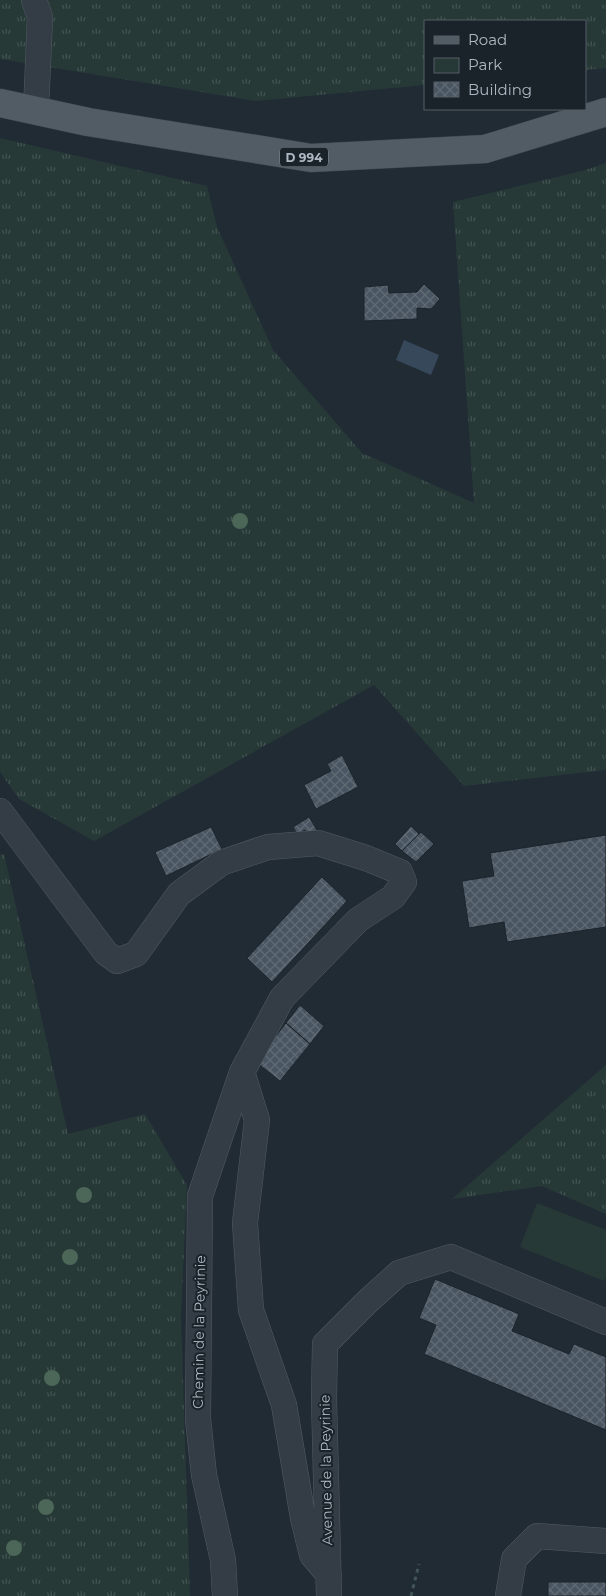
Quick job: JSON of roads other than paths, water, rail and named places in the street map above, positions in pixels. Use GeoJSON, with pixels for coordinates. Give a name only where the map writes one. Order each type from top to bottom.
{"type":"FeatureCollection","features":[{"type":"Feature","properties":{"kind":"main road","name":"D 994"},"geometry":{"type":"LineString","coordinates":[[0,103],[88,122],[311,158],[485,149],[606,112]]}},
{"type":"Feature","properties":{"kind":"street"},"geometry":{"type":"LineString","coordinates":[[34,0],[40,17],[36,110]]}},
{"type":"Feature","properties":{"kind":"street","name":"Chemin de la Peyrinie"},"geometry":{"type":"LineString","coordinates":[[0,811],[106,953],[117,961],[136,954],[180,894],[220,863],[268,847],[318,843],[366,858],[400,872],[404,882],[393,896],[358,920],[282,998],[242,1072],[200,1196],[198,1418],[204,1475],[223,1560],[225,1596]]}},
{"type":"Feature","properties":{"kind":"street"},"geometry":{"type":"LineString","coordinates":[[242,1072],[257,1120],[245,1223],[251,1310],[284,1405],[303,1518],[312,1554],[329,1585]]}},
{"type":"Feature","properties":{"kind":"street","name":"Avenue de la Peyrinie"},"geometry":{"type":"LineString","coordinates":[[329,1585],[324,1344],[368,1301],[399,1273],[452,1257],[606,1322]]}},
{"type":"Feature","properties":{"kind":"street"},"geometry":{"type":"LineString","coordinates":[[508,1596],[514,1559],[537,1536],[606,1541]]}},
{"type":"Feature","properties":{"kind":"water"},"geometry":{"type":"Polygon","coordinates":[[[404,340],[439,355],[431,375],[396,360],[404,340]]]}}]}
